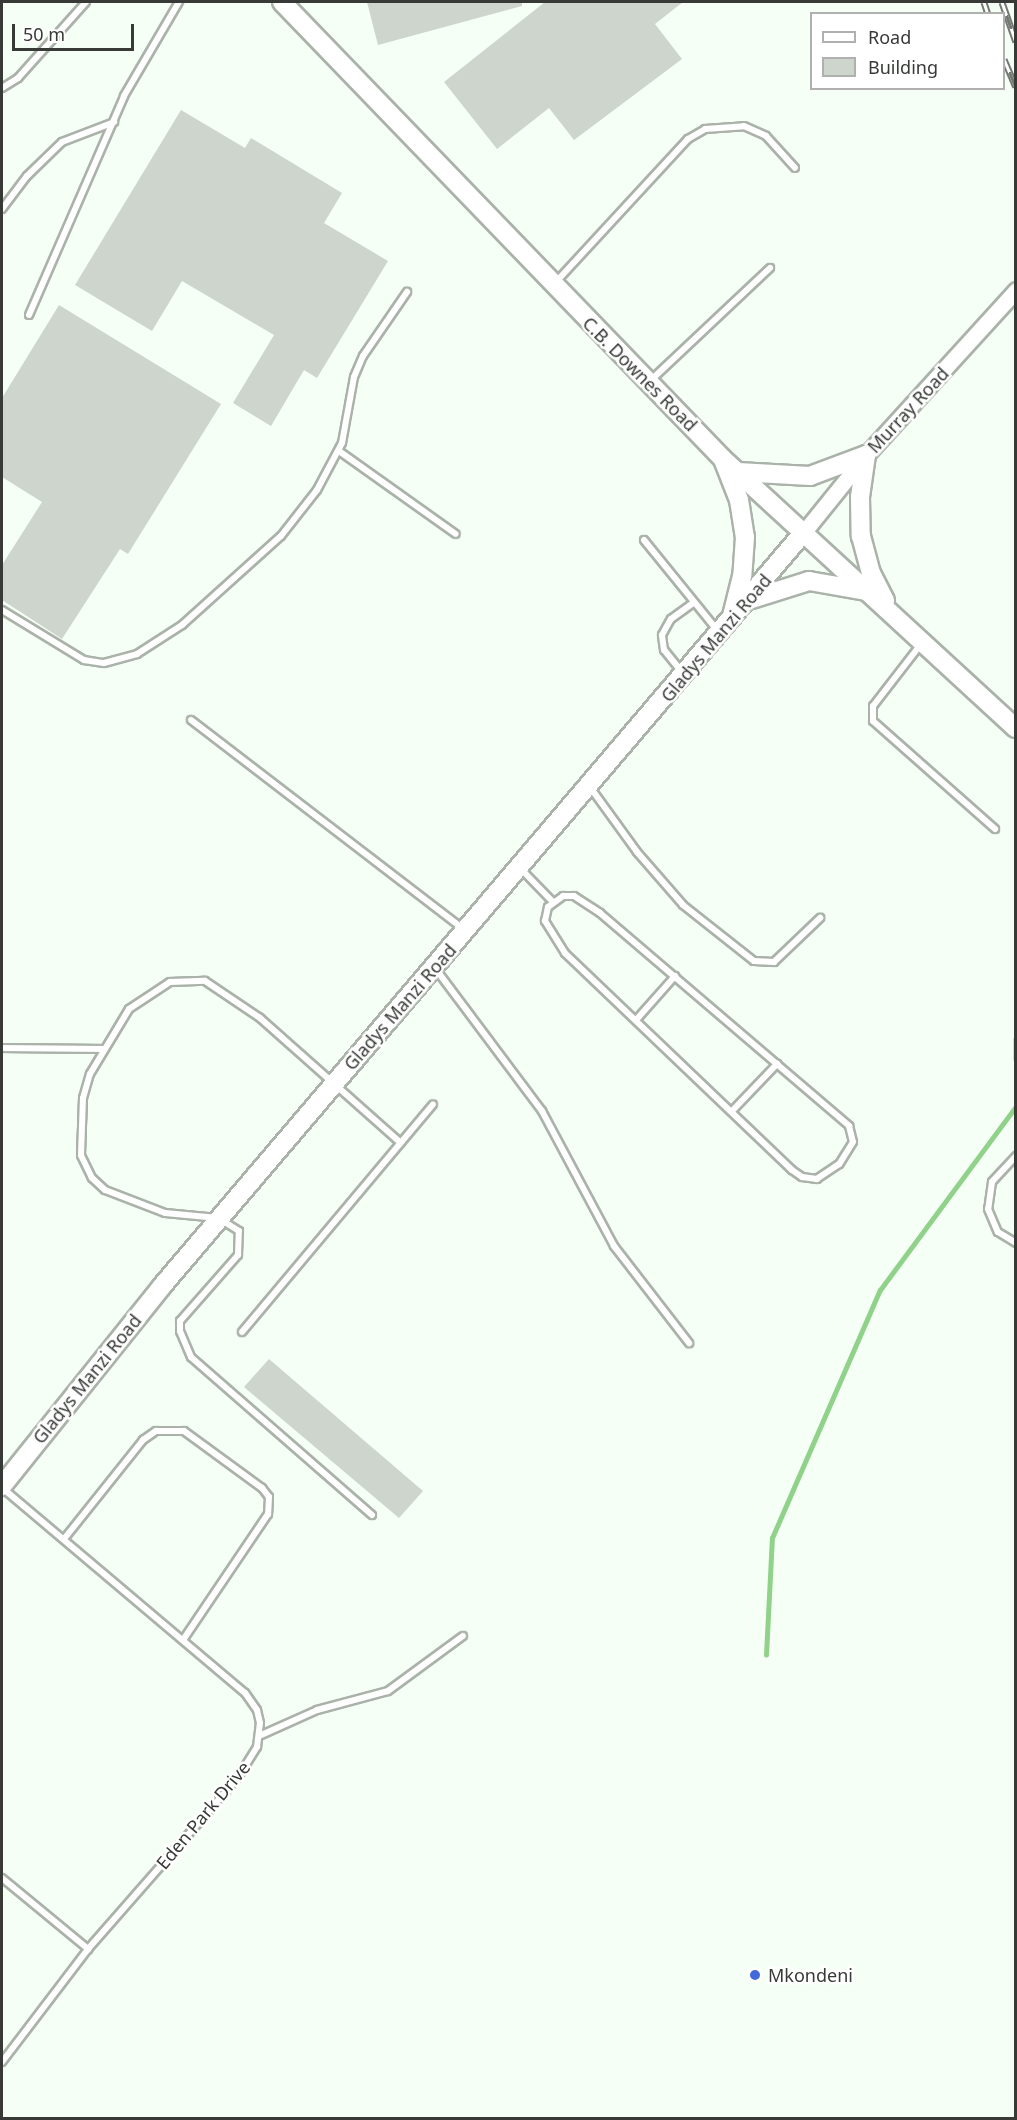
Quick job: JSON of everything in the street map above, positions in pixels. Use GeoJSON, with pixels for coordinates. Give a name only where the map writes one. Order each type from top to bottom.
{"type":"FeatureCollection","features":[{"type":"Feature","properties":{"kind":"main road","name":"C.B. Downes Road"},"geometry":{"type":"LineString","coordinates":[[282,2],[552,286],[722,458],[868,591],[921,644],[1016,728]]}},
{"type":"Feature","properties":{"kind":"main road"},"geometry":{"type":"LineString","coordinates":[[738,472],[810,476],[866,455],[860,497],[861,536],[871,573],[891,613]]}},
{"type":"Feature","properties":{"kind":"main road"},"geometry":{"type":"LineString","coordinates":[[722,458],[738,500],[745,537],[741,582],[725,628]]}},
{"type":"Feature","properties":{"kind":"main road","name":"Gladys Manzi Road"},"geometry":{"type":"LineString","coordinates":[[2,1487],[218,1218],[685,675],[803,533]]}},
{"type":"Feature","properties":{"kind":"main road"},"geometry":{"type":"LineString","coordinates":[[749,600],[777,588],[809,581],[868,591]]}},
{"type":"Feature","properties":{"kind":"street","name":"Murray Road"},"geometry":{"type":"LineString","coordinates":[[803,533],[866,455],[1016,290]]}},
{"type":"Feature","properties":{"kind":"lane"},"geometry":{"type":"LineString","coordinates":[[2,88],[18,78],[86,2]]}},
{"type":"Feature","properties":{"kind":"lane"},"geometry":{"type":"LineString","coordinates":[[29,315],[128,88],[179,2]]}},
{"type":"Feature","properties":{"kind":"lane"},"geometry":{"type":"LineString","coordinates":[[2,209],[27,176],[62,142],[114,122]]}},
{"type":"Feature","properties":{"kind":"lane"},"geometry":{"type":"LineString","coordinates":[[552,286],[688,139],[705,129],[744,126],[766,136],[795,168]]}},
{"type":"Feature","properties":{"kind":"lane"},"geometry":{"type":"LineString","coordinates":[[649,382],[770,267]]}},
{"type":"Feature","properties":{"kind":"lane"},"geometry":{"type":"LineString","coordinates":[[2,610],[84,660],[119,662],[137,654],[191,618],[281,536],[317,490],[339,451],[354,377],[375,337],[407,292]]}},
{"type":"Feature","properties":{"kind":"lane"},"geometry":{"type":"LineString","coordinates":[[339,451],[456,534]]}},
{"type":"Feature","properties":{"kind":"lane"},"geometry":{"type":"LineString","coordinates":[[644,540],[692,604],[725,628]]}},
{"type":"Feature","properties":{"kind":"lane"},"geometry":{"type":"LineString","coordinates":[[685,675],[664,650],[662,635],[671,619],[692,604]]}},
{"type":"Feature","properties":{"kind":"lane"},"geometry":{"type":"LineString","coordinates":[[921,644],[873,705],[873,721],[995,829]]}},
{"type":"Feature","properties":{"kind":"lane"},"geometry":{"type":"LineString","coordinates":[[190,720],[465,932]]}},
{"type":"Feature","properties":{"kind":"lane"},"geometry":{"type":"LineString","coordinates":[[589,786],[637,852],[683,904],[754,961],[774,962],[820,918]]}},
{"type":"Feature","properties":{"kind":"lane"},"geometry":{"type":"LineString","coordinates":[[519,867],[553,902]]}},
{"type":"Feature","properties":{"kind":"lane"},"geometry":{"type":"LineString","coordinates":[[567,895],[582,900],[675,976],[849,1126],[853,1142],[839,1164],[817,1179],[802,1177],[636,1020],[549,933],[545,921],[553,902],[567,895]]}},
{"type":"Feature","properties":{"kind":"lane"},"geometry":{"type":"LineString","coordinates":[[435,967],[542,1111],[614,1246],[690,1343]]}},
{"type":"Feature","properties":{"kind":"lane"},"geometry":{"type":"LineString","coordinates":[[636,1020],[675,976]]}},
{"type":"Feature","properties":{"kind":"lane"},"geometry":{"type":"LineString","coordinates":[[372,1515],[190,1357],[183,1343],[180,1320],[228,1269],[241,1247],[239,1231],[218,1218],[144,1208],[105,1190],[92,1178],[81,1155],[81,1120],[90,1074],[129,1009],[154,991],[181,980],[205,981],[260,1018],[336,1082],[401,1143]]}},
{"type":"Feature","properties":{"kind":"lane"},"geometry":{"type":"LineString","coordinates":[[2,1048],[104,1049]]}},
{"type":"Feature","properties":{"kind":"lane"},"geometry":{"type":"LineString","coordinates":[[733,1110],[777,1064]]}},
{"type":"Feature","properties":{"kind":"lane"},"geometry":{"type":"LineString","coordinates":[[242,1332],[433,1104]]}},
{"type":"Feature","properties":{"kind":"lane"},"geometry":{"type":"LineString","coordinates":[[1016,1156],[992,1182],[988,1209],[998,1232],[1016,1243]]}},
{"type":"Feature","properties":{"kind":"lane"},"geometry":{"type":"LineString","coordinates":[[64,1539],[143,1440],[156,1431],[183,1431],[262,1488],[269,1497],[268,1514],[183,1640]]}},
{"type":"Feature","properties":{"kind":"lane"},"geometry":{"type":"LineString","coordinates":[[2,1487],[245,1693],[257,1710],[259,1736],[317,1710],[388,1691],[463,1636]]}},
{"type":"Feature","properties":{"kind":"lane","name":"Eden Park Drive"},"geometry":{"type":"LineString","coordinates":[[2,2062],[88,1949],[237,1779],[257,1747],[259,1736]]}},
{"type":"Feature","properties":{"kind":"lane"},"geometry":{"type":"LineString","coordinates":[[2,1878],[88,1949]]}},
{"type":"Feature","properties":{"kind":"building"},"geometry":{"type":"Polygon","coordinates":[[[367,2],[522,2],[522,6],[378,45],[367,2]]]}},
{"type":"Feature","properties":{"kind":"building"},"geometry":{"type":"Polygon","coordinates":[[[545,2],[683,2],[655,24],[682,59],[574,140],[549,108],[497,149],[444,82],[545,2]]]}},
{"type":"Feature","properties":{"kind":"building"},"geometry":{"type":"Polygon","coordinates":[[[181,110],[245,148],[251,138],[342,193],[324,223],[388,261],[317,378],[304,370],[271,426],[233,403],[274,335],[182,281],[152,331],[75,285],[181,110]]]}},
{"type":"Feature","properties":{"kind":"building"},"geometry":{"type":"Polygon","coordinates":[[[59,305],[221,404],[128,554],[120,549],[62,639],[2,600],[2,565],[42,502],[2,477],[2,398],[59,305]]]}},
{"type":"Feature","properties":{"kind":"building"},"geometry":{"type":"Polygon","coordinates":[[[269,1359],[423,1491],[399,1518],[244,1387],[269,1359]]]}},
{"type":"Feature","properties":{"kind":"waterway"},"geometry":{"type":"LineString","coordinates":[[1016,1039],[1016,1059]]}},
{"type":"Feature","properties":{"kind":"waterway"},"geometry":{"type":"LineString","coordinates":[[766,1655],[772,1538],[880,1290],[1016,1106]]}},
{"type":"Feature","properties":{"kind":"railway"},"geometry":{"type":"LineString","coordinates":[[984,2],[987,12]]}},
{"type":"Feature","properties":{"kind":"railway"},"geometry":{"type":"LineString","coordinates":[[1002,2],[1016,42]]}},
{"type":"Feature","properties":{"kind":"railway"},"geometry":{"type":"LineString","coordinates":[[1005,61],[1016,87]]}},
{"type":"Feature","properties":{"kind":"place","name":"Mkondeni"},"geometry":{"type":"Point","coordinates":[755,1975]}}]}
